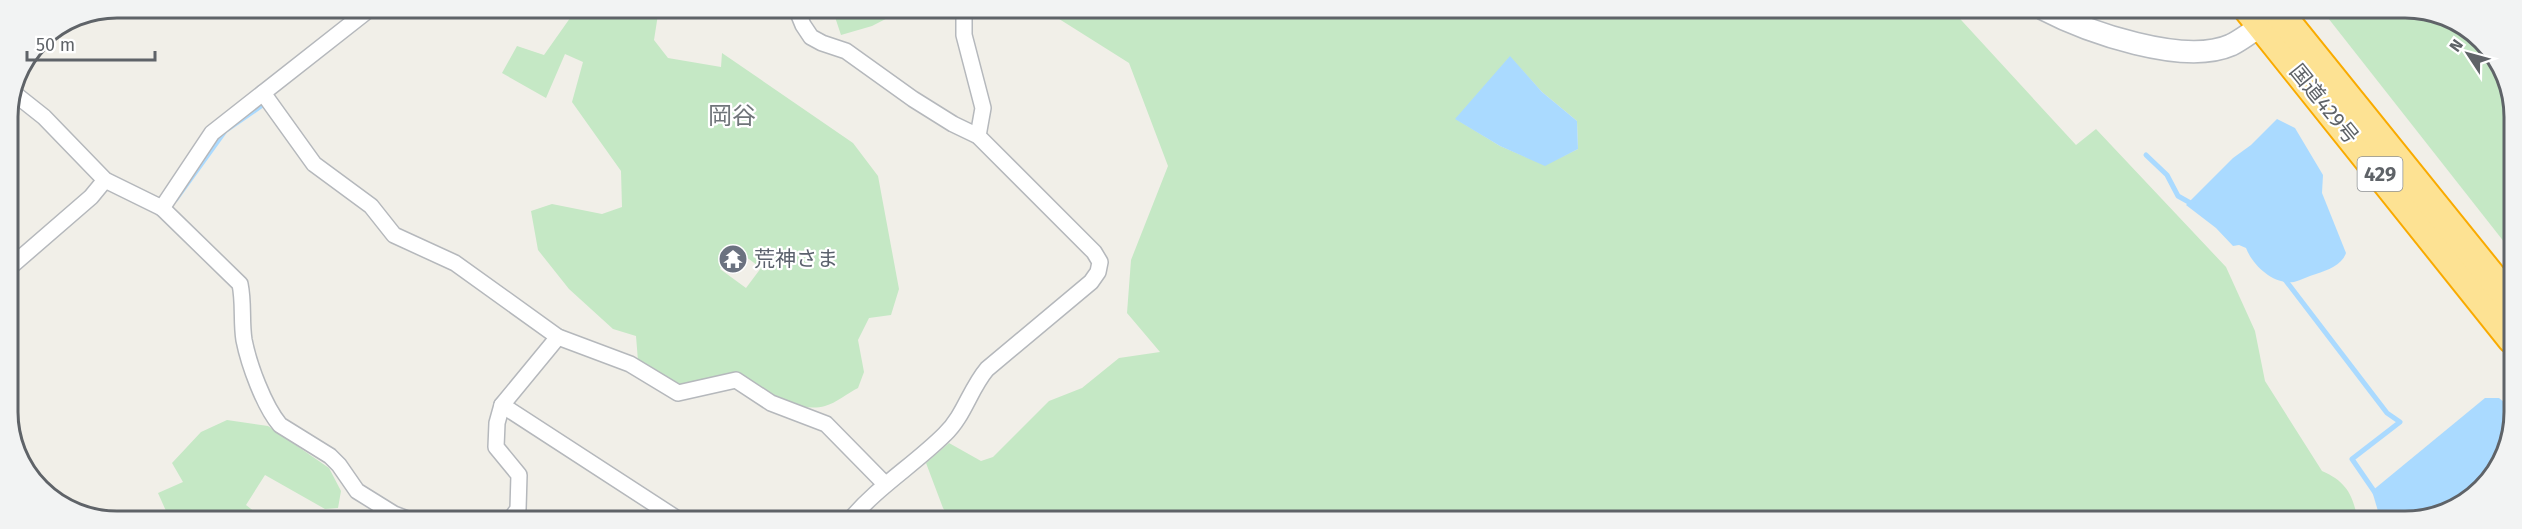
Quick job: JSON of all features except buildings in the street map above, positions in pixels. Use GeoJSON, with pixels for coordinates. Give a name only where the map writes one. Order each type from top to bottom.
{"type":"FeatureCollection","features":[{"type":"Feature","properties":{"kind":"highway","name":"国道429号"},"geometry":{"type":"LineString","coordinates":[[2269,18],[2504,293]]}},
{"type":"Feature","properties":{"kind":"highway","name":"国道429号"},"geometry":{"type":"LineString","coordinates":[[2269,18],[2504,328]]}},
{"type":"Feature","properties":{"kind":"main road"},"geometry":{"type":"LineString","coordinates":[[2066,18],[2123,41],[2166,50],[2194,52],[2229,46],[2261,18]]}},
{"type":"Feature","properties":{"kind":"street"},"geometry":{"type":"LineString","coordinates":[[165,210],[212,133],[358,18]]}},
{"type":"Feature","properties":{"kind":"street"},"geometry":{"type":"LineString","coordinates":[[800,18],[811,37],[822,44],[846,51],[913,99],[952,124],[978,136],[1094,252],[1100,262],[1098,272],[1091,282],[987,369],[947,433],[900,475],[885,484],[858,511]]}},
{"type":"Feature","properties":{"kind":"street"},"geometry":{"type":"LineString","coordinates":[[964,18],[964,35],[983,108],[978,136]]}},
{"type":"Feature","properties":{"kind":"street"},"geometry":{"type":"LineString","coordinates":[[263,93],[314,164],[371,206],[394,235],[455,263],[558,337],[630,364],[678,393],[736,380],[771,403],[826,424],[885,484]]}},
{"type":"Feature","properties":{"kind":"street"},"geometry":{"type":"LineString","coordinates":[[20,98],[44,117],[105,180],[165,210],[240,284],[243,299],[244,339],[254,375],[275,419],[280,425],[330,456],[357,491],[389,511]]}},
{"type":"Feature","properties":{"kind":"street"},"geometry":{"type":"LineString","coordinates":[[18,260],[91,197],[105,180]]}},
{"type":"Feature","properties":{"kind":"street"},"geometry":{"type":"LineString","coordinates":[[517,511],[519,475],[496,447],[497,423],[501,405],[558,337]]}},
{"type":"Feature","properties":{"kind":"street"},"geometry":{"type":"LineString","coordinates":[[501,405],[665,511]]}},
{"type":"Feature","properties":{"kind":"green space"},"geometry":{"type":"Polygon","coordinates":[[[570,18],[657,18],[654,40],[668,58],[721,67],[722,53],[853,143],[878,176],[899,289],[891,315],[869,318],[858,340],[864,372],[858,388],[829,405],[814,407],[802,406],[779,398],[738,373],[681,387],[638,361],[636,336],[613,329],[569,289],[538,250],[531,211],[552,204],[602,214],[622,207],[621,171],[572,102],[583,62],[565,54],[546,98],[502,73],[517,46],[544,55],[570,18]],[[734,248],[720,269],[746,288],[761,268],[734,248]]]}},
{"type":"Feature","properties":{"kind":"green space"},"geometry":{"type":"Polygon","coordinates":[[[835,18],[888,18],[872,26],[841,35],[835,18]]]}},
{"type":"Feature","properties":{"kind":"green space"},"geometry":{"type":"Polygon","coordinates":[[[1058,18],[1959,18],[2076,145],[2096,129],[2226,267],[2255,331],[2265,381],[2322,471],[2331,475],[2348,490],[2356,511],[945,511],[926,463],[949,443],[981,461],[993,457],[1049,401],[1082,388],[1119,358],[1160,352],[1127,313],[1131,260],[1168,166],[1129,63],[1058,18]],[[1510,57],[1456,119],[1500,146],[1545,165],[1578,149],[1577,121],[1542,92],[1510,57]]]}},
{"type":"Feature","properties":{"kind":"green space"},"geometry":{"type":"Polygon","coordinates":[[[2328,18],[2405,18],[2437,23],[2465,38],[2484,57],[2494,73],[2502,97],[2504,242],[2328,18]]]}},
{"type":"Feature","properties":{"kind":"green space"},"geometry":{"type":"Polygon","coordinates":[[[227,420],[268,426],[329,468],[341,491],[338,508],[325,509],[265,475],[246,505],[254,511],[166,511],[158,493],[183,482],[172,463],[201,432],[227,420]]]}},
{"type":"Feature","properties":{"kind":"water"},"geometry":{"type":"Polygon","coordinates":[[[1510,56],[1542,92],[1577,121],[1578,149],[1545,166],[1500,146],[1455,119],[1510,56]]]}},
{"type":"Feature","properties":{"kind":"water"},"geometry":{"type":"Polygon","coordinates":[[[2277,119],[2295,128],[2323,175],[2322,193],[2346,253],[2334,266],[2294,282],[2279,280],[2265,273],[2249,255],[2246,248],[2239,245],[2233,246],[2216,228],[2186,205],[2233,158],[2251,145],[2277,119]]]}},
{"type":"Feature","properties":{"kind":"water"},"geometry":{"type":"Polygon","coordinates":[[[2485,398],[2499,398],[2504,402],[2499,444],[2491,462],[2480,477],[2465,491],[2449,501],[2425,509],[2378,511],[2372,491],[2485,398]]]}},
{"type":"Feature","properties":{"kind":"waterway"},"geometry":{"type":"LineString","coordinates":[[176,199],[225,131],[261,106]]}},
{"type":"Feature","properties":{"kind":"waterway"},"geometry":{"type":"LineString","coordinates":[[2146,155],[2167,175],[2178,196],[2194,205]]}},
{"type":"Feature","properties":{"kind":"waterway"},"geometry":{"type":"LineString","coordinates":[[2283,277],[2387,413],[2400,422],[2352,459],[2376,494]]}},
{"type":"Feature","properties":{"kind":"place","name":"荒神さま"},"geometry":{"type":"Point","coordinates":[733,259]}},
{"type":"Feature","properties":{"kind":"district","name":"岡谷"},"geometry":{"type":"Point","coordinates":[732,116]}}]}
